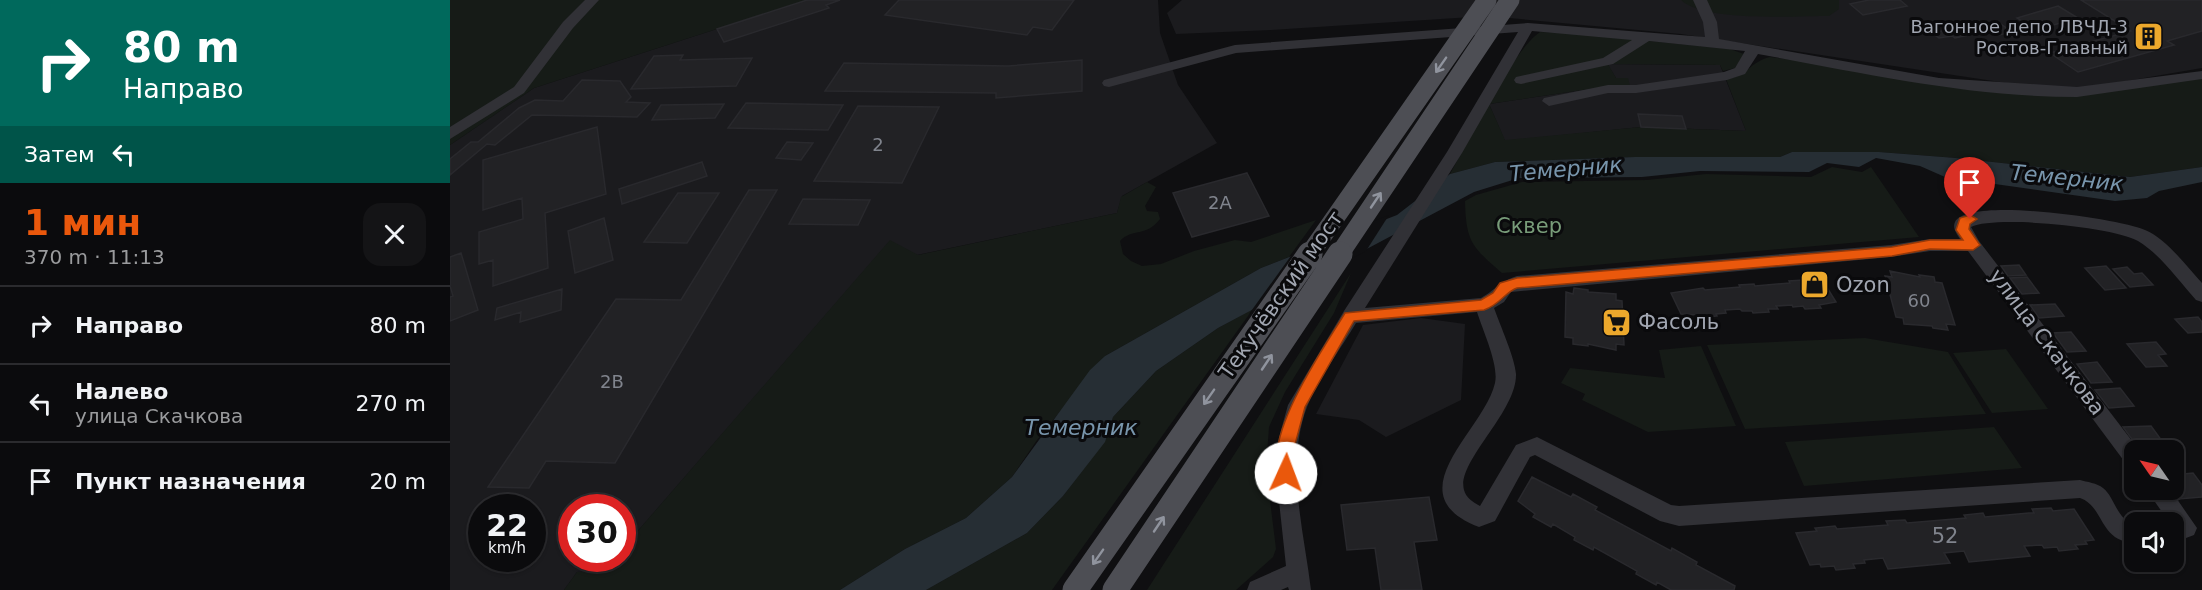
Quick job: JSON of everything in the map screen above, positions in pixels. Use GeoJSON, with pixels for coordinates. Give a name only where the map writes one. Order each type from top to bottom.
{"type":"FeatureCollection","features":[{"type":"Feature","properties":{"kind":"main road","name":"Текучёвский мост"},"geometry":{"type":"LineString","coordinates":[[1075,590],[1487,0]]}},
{"type":"Feature","properties":{"kind":"main road","name":"Текучёвский мост"},"geometry":{"type":"LineString","coordinates":[[1115,590],[1510,0]]}},
{"type":"Feature","properties":{"kind":"street"},"geometry":{"type":"LineString","coordinates":[[450,134],[519,90],[568,25],[592,0]]}},
{"type":"Feature","properties":{"kind":"street"},"geometry":{"type":"LineString","coordinates":[[1700,0],[1710,22],[1712,42]]}},
{"type":"Feature","properties":{"kind":"street"},"geometry":{"type":"LineString","coordinates":[[1258,590],[1281,578],[1299,582],[1286,473],[1286,448],[1298,405],[1350,316],[1454,153],[1528,27]]}},
{"type":"Feature","properties":{"kind":"street"},"geometry":{"type":"LineString","coordinates":[[1109,83],[1235,49],[1528,27],[1712,42],[1938,82],[2056,92],[2078,92],[2202,75]]}},
{"type":"Feature","properties":{"kind":"street"},"geometry":{"type":"LineString","coordinates":[[1521,80],[1608,61],[1647,37]]}},
{"type":"Feature","properties":{"kind":"street"},"geometry":{"type":"LineString","coordinates":[[1549,101],[1608,89],[1636,89],[1727,76],[1740,71],[1754,49]]}},
{"type":"Feature","properties":{"kind":"street","name":"улица Скачкова"},"geometry":{"type":"LineString","coordinates":[[2124,446],[1973,245],[1963,230],[1962,224],[1970,219],[2036,216],[2141,234],[2202,295]]}},
{"type":"Feature","properties":{"kind":"street"},"geometry":{"type":"LineString","coordinates":[[1350,316],[1484,305],[1498,297],[1505,287],[1517,283],[1892,252],[1930,245],[1973,245]]}},
{"type":"Feature","properties":{"kind":"street"},"geometry":{"type":"LineString","coordinates":[[1484,305],[1506,373],[1506,382],[1498,401],[1455,470],[1453,478],[1453,487],[1459,505],[1479,517],[1487,514],[1523,451],[1537,446],[1668,514],[1679,516],[2080,489],[2094,493],[2118,528],[2124,531]]}},
{"type":"Feature","properties":{"kind":"street"},"geometry":{"type":"LineString","coordinates":[[2165,500],[2187,529]]}},
{"type":"Feature","properties":{"kind":"shaded area"},"geometry":{"type":"Polygon","coordinates":[[[807,0],[1158,0],[1160,33],[1178,85],[1217,143],[1122,196],[1117,213],[917,255],[890,241],[636,533],[636,494],[558,494],[558,572],[577,572],[564,590],[450,590],[450,145],[534,88],[807,0]]]}},
{"type":"Feature","properties":{"kind":"shaded area"},"geometry":{"type":"Polygon","coordinates":[[[1182,0],[2202,0],[2202,68],[2074,90],[2033,87],[1681,34],[1487,16],[1176,34],[1167,13],[1182,0]]]}},
{"type":"Feature","properties":{"kind":"shaded area"},"geometry":{"type":"Polygon","coordinates":[[[1607,64],[1720,65],[1746,131],[1641,127],[1505,141],[1489,104],[1616,85],[1616,78],[1607,64]]]}},
{"type":"Feature","properties":{"kind":"shaded area"},"geometry":{"type":"Polygon","coordinates":[[[1421,318],[1465,324],[1461,400],[1386,437],[1359,420],[1316,414],[1363,325],[1421,318]]]}},
{"type":"Feature","properties":{"kind":"green space"},"geometry":{"type":"Polygon","coordinates":[[[450,0],[807,0],[534,88],[450,145],[450,0]]]}},
{"type":"Feature","properties":{"kind":"green space"},"geometry":{"type":"Polygon","coordinates":[[[1681,0],[1839,0],[1839,9],[1829,16],[1729,15],[1692,7],[1681,0]]]}},
{"type":"Feature","properties":{"kind":"green space"},"geometry":{"type":"Polygon","coordinates":[[[1540,32],[1730,49],[1744,54],[1735,68],[1723,71],[1720,65],[1608,64],[1616,78],[1628,78],[1630,86],[1616,85],[1489,104],[1505,140],[1641,127],[1746,131],[1726,79],[1740,75],[1763,59],[1770,57],[2060,95],[2202,77],[2202,167],[2130,177],[1879,152],[1792,152],[1780,157],[1635,157],[1495,162],[1450,174],[1479,119],[1516,58],[1540,32]]]}},
{"type":"Feature","properties":{"kind":"green space","name":"Сквер"},"geometry":{"type":"Polygon","coordinates":[[[1832,167],[1862,172],[1871,167],[1919,237],[1502,273],[1477,250],[1467,226],[1465,201],[1476,195],[1522,182],[1647,180],[1706,174],[1811,177],[1832,167]]]}},
{"type":"Feature","properties":{"kind":"green space"},"geometry":{"type":"Polygon","coordinates":[[[1147,182],[1156,187],[1145,206],[1147,211],[1158,212],[1160,219],[1150,228],[1129,235],[1120,241],[1123,254],[1142,266],[1161,264],[1194,251],[1235,240],[1251,242],[1316,220],[1289,257],[1261,268],[1105,356],[1037,440],[1012,477],[966,518],[905,549],[840,590],[564,590],[577,572],[636,572],[636,533],[890,240],[918,255],[1117,213],[1121,197],[1147,182]]]}},
{"type":"Feature","properties":{"kind":"green space"},"geometry":{"type":"Polygon","coordinates":[[[1351,273],[1334,313],[1285,392],[1269,427],[1266,468],[1276,549],[1273,557],[1236,590],[1147,590],[1351,273]]]}},
{"type":"Feature","properties":{"kind":"green space"},"geometry":{"type":"Polygon","coordinates":[[[1253,309],[1052,590],[926,590],[1027,533],[1063,496],[1104,442],[1113,417],[1156,371],[1218,328],[1253,309]]]}},
{"type":"Feature","properties":{"kind":"green space"},"geometry":{"type":"Polygon","coordinates":[[[1865,338],[1948,352],[1986,414],[1745,429],[1707,345],[1865,338]]]}},
{"type":"Feature","properties":{"kind":"green space"},"geometry":{"type":"Polygon","coordinates":[[[1701,346],[1736,426],[1648,432],[1582,400],[1585,394],[1561,383],[1570,368],[1665,378],[1659,350],[1701,346]]]}},
{"type":"Feature","properties":{"kind":"green space"},"geometry":{"type":"Polygon","coordinates":[[[2006,349],[2048,409],[1992,413],[1953,353],[2006,349]]]}},
{"type":"Feature","properties":{"kind":"green space"},"geometry":{"type":"Polygon","coordinates":[[[1994,427],[2022,468],[1804,486],[1785,442],[1994,427]]]}},
{"type":"Feature","properties":{"kind":"water","name":"Темерник"},"geometry":{"type":"Polygon","coordinates":[[[1792,152],[1879,152],[2130,177],[2202,167],[2202,182],[2159,191],[2147,198],[2115,201],[1945,177],[1920,166],[1876,158],[1859,167],[1827,163],[1809,172],[1700,171],[1642,177],[1519,178],[1474,192],[1218,328],[1156,371],[1113,417],[1105,442],[1063,496],[1027,533],[926,590],[840,590],[905,549],[966,518],[1012,477],[1090,370],[1105,356],[1261,268],[1397,215],[1450,174],[1495,162],[1635,157],[1780,157],[1792,152]]]}},
{"type":"Feature","properties":{"kind":"pier"},"geometry":{"type":"Polygon","coordinates":[[[1389,215],[1366,251],[1249,314],[1293,253],[1389,215]]]}},
{"type":"Feature","properties":{"kind":"building"},"geometry":{"type":"Polygon","coordinates":[[[807,0],[840,0],[826,5],[829,8],[724,42],[717,29],[807,0]]]}},
{"type":"Feature","properties":{"kind":"building"},"geometry":{"type":"Polygon","coordinates":[[[899,0],[1074,0],[1052,30],[1033,27],[1027,35],[885,15],[899,0]]]}},
{"type":"Feature","properties":{"kind":"building"},"geometry":{"type":"Polygon","coordinates":[[[1869,0],[1900,0],[1907,6],[1863,15],[1850,4],[1869,0]]]}},
{"type":"Feature","properties":{"kind":"building","name":"Вагонное депо ЛВЧД-3 Ростов-Главный"},"geometry":{"type":"Polygon","coordinates":[[[2081,0],[2202,0],[2202,31],[2167,41],[2174,45],[2078,72],[2050,53],[2131,31],[2081,0]]]}},
{"type":"Feature","properties":{"kind":"building"},"geometry":{"type":"Polygon","coordinates":[[[2058,6],[2078,18],[2036,30],[2017,18],[2058,6]]]}},
{"type":"Feature","properties":{"kind":"building"},"geometry":{"type":"Polygon","coordinates":[[[1998,22],[2012,32],[1999,35],[1992,30],[1955,38],[1952,36],[1939,38],[1932,33],[1957,28],[1960,30],[1998,22]]]}},
{"type":"Feature","properties":{"kind":"building"},"geometry":{"type":"Polygon","coordinates":[[[683,55],[680,60],[752,58],[736,86],[631,89],[654,56],[683,55]]]}},
{"type":"Feature","properties":{"kind":"building"},"geometry":{"type":"Polygon","coordinates":[[[1082,60],[1082,91],[996,98],[996,93],[825,91],[844,63],[1008,66],[1082,60]]]}},
{"type":"Feature","properties":{"kind":"building"},"geometry":{"type":"Polygon","coordinates":[[[582,80],[620,81],[631,97],[626,102],[650,103],[637,117],[532,115],[495,145],[487,144],[450,175],[450,159],[471,142],[478,142],[519,108],[535,100],[563,101],[582,80]]]}},
{"type":"Feature","properties":{"kind":"building"},"geometry":{"type":"Polygon","coordinates":[[[746,103],[843,105],[828,130],[728,128],[746,103]]]}},
{"type":"Feature","properties":{"kind":"building"},"geometry":{"type":"Polygon","coordinates":[[[724,104],[715,118],[652,120],[661,105],[724,104]]]}},
{"type":"Feature","properties":{"kind":"building"},"geometry":{"type":"Polygon","coordinates":[[[858,106],[939,107],[902,183],[814,181],[858,106]]]}},
{"type":"Feature","properties":{"kind":"building"},"geometry":{"type":"Polygon","coordinates":[[[1638,114],[1682,116],[1686,129],[1641,127],[1638,114]]]}},
{"type":"Feature","properties":{"kind":"building"},"geometry":{"type":"Polygon","coordinates":[[[597,127],[606,194],[545,213],[548,268],[493,286],[493,260],[479,264],[479,232],[523,219],[522,198],[483,210],[483,160],[597,127]]]}},
{"type":"Feature","properties":{"kind":"building"},"geometry":{"type":"Polygon","coordinates":[[[787,142],[813,143],[801,160],[776,158],[787,142]]]}},
{"type":"Feature","properties":{"kind":"building"},"geometry":{"type":"Polygon","coordinates":[[[702,162],[707,176],[622,204],[619,189],[702,162]]]}},
{"type":"Feature","properties":{"kind":"building"},"geometry":{"type":"Polygon","coordinates":[[[1247,173],[1269,216],[1192,237],[1173,193],[1247,173]]]}},
{"type":"Feature","properties":{"kind":"building"},"geometry":{"type":"Polygon","coordinates":[[[749,190],[777,190],[615,463],[546,461],[529,488],[488,487],[616,299],[681,300],[749,190]]]}},
{"type":"Feature","properties":{"kind":"building"},"geometry":{"type":"Polygon","coordinates":[[[678,193],[719,193],[687,243],[644,242],[678,193]]]}},
{"type":"Feature","properties":{"kind":"building"},"geometry":{"type":"Polygon","coordinates":[[[803,199],[870,200],[858,225],[789,224],[803,199]]]}},
{"type":"Feature","properties":{"kind":"building"},"geometry":{"type":"Polygon","coordinates":[[[604,218],[613,260],[575,273],[568,231],[604,218]]]}},
{"type":"Feature","properties":{"kind":"building"},"geometry":{"type":"Polygon","coordinates":[[[461,253],[478,310],[450,321],[450,297],[453,296],[450,286],[450,257],[461,253]]]}},
{"type":"Feature","properties":{"kind":"building"},"geometry":{"type":"Polygon","coordinates":[[[2019,265],[2026,275],[2008,276],[2001,266],[2019,265]]]}},
{"type":"Feature","properties":{"kind":"building"},"geometry":{"type":"Polygon","coordinates":[[[2106,266],[2126,288],[2105,290],[2085,268],[2106,266]]]}},
{"type":"Feature","properties":{"kind":"building"},"geometry":{"type":"Polygon","coordinates":[[[2127,267],[2134,274],[2142,273],[2153,285],[2130,287],[2113,269],[2127,267]]]}},
{"type":"Feature","properties":{"kind":"building"},"geometry":{"type":"Polygon","coordinates":[[[1890,271],[1920,277],[1919,275],[1934,277],[1935,282],[1942,283],[1955,325],[1946,324],[1948,330],[1932,326],[1904,324],[1903,318],[1896,317],[1885,276],[1892,277],[1890,271]]]}},
{"type":"Feature","properties":{"kind":"building"},"geometry":{"type":"Polygon","coordinates":[[[2027,277],[2039,293],[2022,294],[2010,278],[2027,277]]]}},
{"type":"Feature","properties":{"kind":"building"},"geometry":{"type":"Polygon","coordinates":[[[1804,280],[1806,282],[1823,281],[1836,302],[1819,305],[1821,308],[1776,306],[1778,309],[1768,309],[1769,312],[1725,310],[1726,313],[1716,314],[1717,316],[1701,318],[1700,315],[1681,314],[1671,293],[1703,288],[1705,290],[1804,280]]]}},
{"type":"Feature","properties":{"kind":"building"},"geometry":{"type":"Polygon","coordinates":[[[1574,288],[1588,290],[1588,292],[1616,294],[1616,300],[1622,301],[1624,345],[1616,344],[1616,350],[1588,344],[1588,346],[1573,344],[1573,338],[1565,337],[1566,292],[1573,294],[1574,288]]]}},
{"type":"Feature","properties":{"kind":"building"},"geometry":{"type":"Polygon","coordinates":[[[562,289],[561,310],[520,322],[521,312],[495,320],[497,308],[562,289]]]}},
{"type":"Feature","properties":{"kind":"building"},"geometry":{"type":"Polygon","coordinates":[[[2055,304],[2064,316],[2039,318],[2030,305],[2055,304]]]}},
{"type":"Feature","properties":{"kind":"building"},"geometry":{"type":"Polygon","coordinates":[[[2198,317],[2202,322],[2202,332],[2188,333],[2175,319],[2198,317]]]}},
{"type":"Feature","properties":{"kind":"building"},"geometry":{"type":"Polygon","coordinates":[[[2071,332],[2086,351],[2067,352],[2053,333],[2071,332]]]}},
{"type":"Feature","properties":{"kind":"building"},"geometry":{"type":"Polygon","coordinates":[[[2156,342],[2166,354],[2158,355],[2167,366],[2146,367],[2127,344],[2156,342]]]}},
{"type":"Feature","properties":{"kind":"building"},"geometry":{"type":"Polygon","coordinates":[[[2097,362],[2112,382],[2091,383],[2077,364],[2097,362]]]}},
{"type":"Feature","properties":{"kind":"building"},"geometry":{"type":"Polygon","coordinates":[[[2120,388],[2134,406],[2109,408],[2095,390],[2120,388]]]}},
{"type":"Feature","properties":{"kind":"building"},"geometry":{"type":"Polygon","coordinates":[[[2151,426],[2161,440],[2133,440],[2123,427],[2151,426]]]}},
{"type":"Feature","properties":{"kind":"building"},"geometry":{"type":"Polygon","coordinates":[[[2193,473],[2202,485],[2202,497],[2184,498],[2184,474],[2193,473]]]}},
{"type":"Feature","properties":{"kind":"building"},"geometry":{"type":"Polygon","coordinates":[[[1532,477],[1571,497],[1573,494],[1597,507],[1595,510],[1671,551],[1672,548],[1697,562],[1696,565],[1735,586],[1734,590],[1671,590],[1636,574],[1637,571],[1594,547],[1593,550],[1574,540],[1575,537],[1553,524],[1551,527],[1533,517],[1535,514],[1518,501],[1532,477]]]}},
{"type":"Feature","properties":{"kind":"building"},"geometry":{"type":"Polygon","coordinates":[[[1429,497],[1437,540],[1414,542],[1422,590],[1381,590],[1375,548],[1347,550],[1341,505],[1429,497]]]}},
{"type":"Feature","properties":{"kind":"building"},"geometry":{"type":"Polygon","coordinates":[[[2051,508],[2053,511],[2074,509],[2094,540],[2085,541],[2087,544],[2075,545],[2078,549],[2059,551],[2057,547],[2024,546],[2030,556],[1969,562],[1964,551],[1944,553],[1950,563],[1888,569],[1883,558],[1864,560],[1865,563],[1853,564],[1855,568],[1836,570],[1834,566],[1810,565],[1796,533],[1835,526],[1837,529],[1888,525],[1886,521],[1905,520],[1907,523],[1966,518],[1964,515],[1983,513],[1985,517],[2034,513],[2032,509],[2051,508]]]}},
{"type":"Feature","properties":{"kind":"place","name":"Вагонное депо ЛВЧД-3 Ростов-Главный"},"geometry":{"type":"Point","coordinates":[2149,36]}},
{"type":"Feature","properties":{"kind":"place","name":"Ozon"},"geometry":{"type":"Point","coordinates":[1815,285]}},
{"type":"Feature","properties":{"kind":"place","name":"Фасоль"},"geometry":{"type":"Point","coordinates":[1617,322]}},
{"type":"Feature","properties":{"kind":"route"},"geometry":{"type":"LineString","coordinates":[[1286,473],[1286,448],[1298,405],[1350,316],[1484,305],[1498,297],[1505,287],[1517,283],[1892,252],[1930,245],[1973,245],[1963,230],[1962,224],[1970,219]]}}]}
